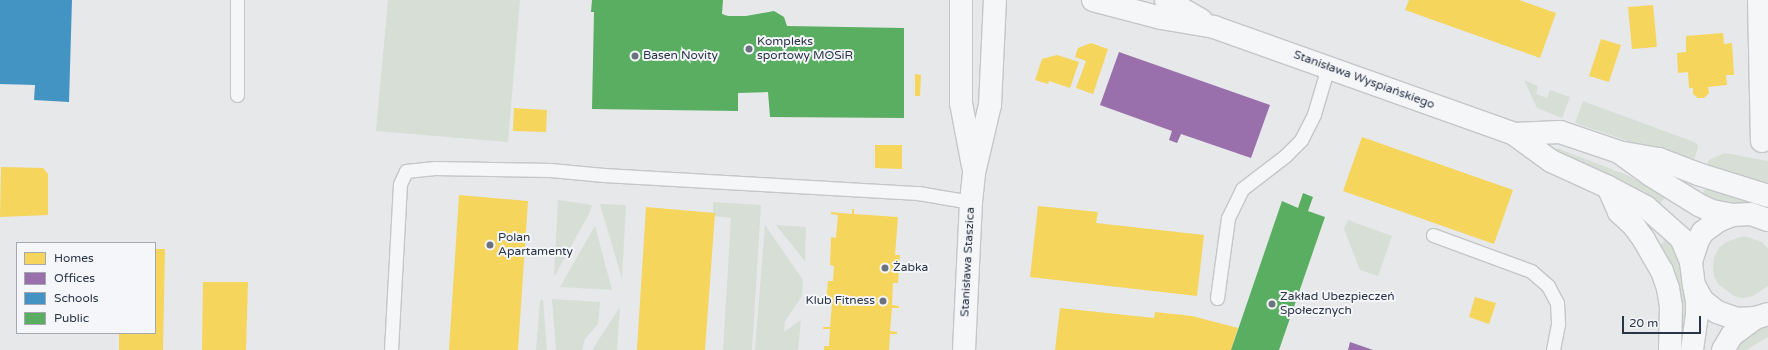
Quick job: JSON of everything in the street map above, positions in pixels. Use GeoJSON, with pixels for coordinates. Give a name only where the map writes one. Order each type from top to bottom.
{"type":"FeatureCollection","features":[{"type":"Feature","properties":{"kind":"street","name":"Stanisława Staszica"},"geometry":{"type":"LineString","coordinates":[[962,0],[961,103],[974,173]]}},
{"type":"Feature","properties":{"kind":"street","name":"Stanisława Staszica"},"geometry":{"type":"LineString","coordinates":[[964,350],[971,202],[974,173],[990,105],[995,0]]}},
{"type":"Feature","properties":{"kind":"street","name":"Stanisława Wyspiańskiego"},"geometry":{"type":"LineString","coordinates":[[1093,0],[1160,18],[1214,27],[1514,134],[1551,161],[1608,187],[1646,207],[1680,238],[1691,262]]}},
{"type":"Feature","properties":{"kind":"street","name":"Stanisława Wyspiańskiego"},"geometry":{"type":"LineString","coordinates":[[1166,0],[1214,27]]}},
{"type":"Feature","properties":{"kind":"street"},"geometry":{"type":"LineString","coordinates":[[1759,0],[1762,141]]}},
{"type":"Feature","properties":{"kind":"street","name":"Stanisława Wyspiańskiego"},"geometry":{"type":"LineString","coordinates":[[1514,134],[1560,132],[1619,152],[1652,176],[1699,205],[1712,211],[1732,216]]}},
{"type":"Feature","properties":{"kind":"street"},"geometry":{"type":"LineString","coordinates":[[1619,152],[1659,159],[1698,174],[1768,196]]}},
{"type":"Feature","properties":{"kind":"street"},"geometry":{"type":"LineString","coordinates":[[1608,187],[1619,212],[1634,226],[1662,271],[1668,288],[1671,306],[1670,350]]}},
{"type":"Feature","properties":{"kind":"street"},"geometry":{"type":"LineString","coordinates":[[1692,350],[1697,301],[1691,262],[1698,240],[1703,232],[1718,221],[1732,216],[1750,214],[1768,220]]}},
{"type":"Feature","properties":{"kind":"street"},"geometry":{"type":"LineString","coordinates":[[1694,285],[1703,301],[1717,312],[1737,319],[1762,316]]}},
{"type":"Feature","properties":{"kind":"street"},"geometry":{"type":"LineString","coordinates":[[1723,350],[1732,335],[1762,316]]}},
{"type":"Feature","properties":{"kind":"lane"},"geometry":{"type":"LineString","coordinates":[[236,95],[237,0]]}},
{"type":"Feature","properties":{"kind":"lane"},"geometry":{"type":"LineString","coordinates":[[1217,298],[1228,218],[1242,189],[1285,156],[1301,140],[1314,114],[1328,67]]}},
{"type":"Feature","properties":{"kind":"lane"},"geometry":{"type":"LineString","coordinates":[[390,350],[400,184],[406,171],[435,168],[550,170],[620,176],[918,193],[971,202]]}},
{"type":"Feature","properties":{"kind":"lane"},"geometry":{"type":"LineString","coordinates":[[1433,235],[1531,271],[1548,286],[1557,302],[1558,324],[1553,350]]}},
{"type":"Feature","properties":{"kind":"shaded area"},"geometry":{"type":"Polygon","coordinates":[[[388,0],[520,0],[508,142],[376,131],[388,0]]]}},
{"type":"Feature","properties":{"kind":"shaded area"},"geometry":{"type":"Polygon","coordinates":[[[1524,80],[1538,86],[1536,94],[1547,98],[1550,90],[1570,97],[1562,118],[1537,108],[1524,80]]]}},
{"type":"Feature","properties":{"kind":"shaded area"},"geometry":{"type":"Polygon","coordinates":[[[1583,101],[1694,142],[1698,147],[1693,163],[1575,123],[1583,101]]]}},
{"type":"Feature","properties":{"kind":"shaded area"},"geometry":{"type":"Polygon","coordinates":[[[1557,148],[1629,176],[1665,197],[1659,205],[1555,152],[1557,148]]]}},
{"type":"Feature","properties":{"kind":"shaded area"},"geometry":{"type":"Polygon","coordinates":[[[1725,153],[1768,161],[1768,189],[1706,168],[1709,160],[1725,153]]]}},
{"type":"Feature","properties":{"kind":"shaded area"},"geometry":{"type":"Polygon","coordinates":[[[1708,186],[1768,205],[1768,208],[1754,204],[1724,204],[1716,202],[1701,195],[1708,186]]]}},
{"type":"Feature","properties":{"kind":"shaded area"},"geometry":{"type":"Polygon","coordinates":[[[558,200],[592,205],[589,214],[554,277],[558,200]]]}},
{"type":"Feature","properties":{"kind":"shaded area"},"geometry":{"type":"Polygon","coordinates":[[[713,202],[761,205],[752,350],[723,350],[731,218],[713,216],[713,202]]]}},
{"type":"Feature","properties":{"kind":"shaded area"},"geometry":{"type":"Polygon","coordinates":[[[600,204],[626,205],[622,279],[600,204]]]}},
{"type":"Feature","properties":{"kind":"shaded area"},"geometry":{"type":"Polygon","coordinates":[[[1348,220],[1392,236],[1378,276],[1360,270],[1344,229],[1348,220]]]}},
{"type":"Feature","properties":{"kind":"shaded area"},"geometry":{"type":"Polygon","coordinates":[[[765,225],[803,280],[802,296],[785,321],[784,332],[801,320],[798,350],[755,350],[765,225]]]}},
{"type":"Feature","properties":{"kind":"shaded area"},"geometry":{"type":"Polygon","coordinates":[[[776,225],[806,227],[805,261],[776,225]]]}},
{"type":"Feature","properties":{"kind":"shaded area"},"geometry":{"type":"Polygon","coordinates":[[[595,226],[612,290],[560,287],[595,226]]]}},
{"type":"Feature","properties":{"kind":"shaded area"},"geometry":{"type":"Polygon","coordinates":[[[1744,236],[1762,242],[1768,249],[1768,286],[1753,296],[1743,298],[1734,296],[1718,284],[1714,276],[1713,266],[1714,257],[1719,248],[1726,242],[1744,236]]]}},
{"type":"Feature","properties":{"kind":"shaded area"},"geometry":{"type":"Polygon","coordinates":[[[1667,237],[1673,243],[1680,260],[1681,278],[1688,306],[1685,330],[1681,327],[1682,307],[1676,275],[1661,245],[1667,237]]]}},
{"type":"Feature","properties":{"kind":"shaded area"},"geometry":{"type":"Polygon","coordinates":[[[552,299],[600,302],[598,324],[585,339],[582,350],[556,350],[552,299]]]}},
{"type":"Feature","properties":{"kind":"shaded area"},"geometry":{"type":"Polygon","coordinates":[[[543,300],[547,350],[536,350],[540,301],[543,300]]]}},
{"type":"Feature","properties":{"kind":"shaded area"},"geometry":{"type":"Polygon","coordinates":[[[620,307],[617,350],[592,350],[620,307]]]}},
{"type":"Feature","properties":{"kind":"shaded area"},"geometry":{"type":"Polygon","coordinates":[[[1768,325],[1768,337],[1746,350],[1734,350],[1734,344],[1756,329],[1768,325]]]}},
{"type":"Feature","properties":{"kind":"building: Homes"},"geometry":{"type":"Polygon","coordinates":[[[1409,0],[1519,0],[1556,13],[1540,58],[1405,10],[1409,0]]]}},
{"type":"Feature","properties":{"kind":"building: Homes"},"geometry":{"type":"Polygon","coordinates":[[[1653,5],[1657,47],[1632,49],[1628,7],[1653,5]]]}},
{"type":"Feature","properties":{"kind":"building: Homes"},"geometry":{"type":"Polygon","coordinates":[[[1723,33],[1724,44],[1732,43],[1734,75],[1726,75],[1727,85],[1708,87],[1709,93],[1704,98],[1698,98],[1693,94],[1693,88],[1689,88],[1688,72],[1678,73],[1677,53],[1686,52],[1686,36],[1723,33]]]}},
{"type":"Feature","properties":{"kind":"building: Homes"},"geometry":{"type":"Polygon","coordinates":[[[1601,39],[1621,45],[1609,82],[1589,76],[1601,39]]]}},
{"type":"Feature","properties":{"kind":"building: Homes"},"geometry":{"type":"Polygon","coordinates":[[[1091,43],[1108,49],[1093,94],[1076,88],[1086,61],[1075,57],[1078,48],[1091,43]]]}},
{"type":"Feature","properties":{"kind":"building: Homes"},"geometry":{"type":"Polygon","coordinates":[[[1057,55],[1079,62],[1070,88],[1049,81],[1048,84],[1035,80],[1042,59],[1057,55]]]}},
{"type":"Feature","properties":{"kind":"building: Homes"},"geometry":{"type":"Polygon","coordinates":[[[915,74],[921,75],[920,96],[915,96],[915,74]]]}},
{"type":"Feature","properties":{"kind":"building: Homes"},"geometry":{"type":"Polygon","coordinates":[[[514,108],[547,110],[546,132],[513,131],[514,108]]]}},
{"type":"Feature","properties":{"kind":"building: Homes"},"geometry":{"type":"Polygon","coordinates":[[[1362,137],[1513,190],[1494,244],[1343,191],[1362,137]]]}},
{"type":"Feature","properties":{"kind":"building: Homes"},"geometry":{"type":"Polygon","coordinates":[[[875,145],[902,145],[902,169],[875,168],[875,145]]]}},
{"type":"Feature","properties":{"kind":"building: Homes"},"geometry":{"type":"Polygon","coordinates":[[[1,167],[43,168],[48,174],[48,215],[0,217],[1,167]]]}},
{"type":"Feature","properties":{"kind":"building: Homes","name":"Polan Apartamenty"},"geometry":{"type":"Polygon","coordinates":[[[459,195],[528,201],[518,350],[449,350],[459,195]]]}},
{"type":"Feature","properties":{"kind":"building: Homes"},"geometry":{"type":"Polygon","coordinates":[[[1038,206],[1098,212],[1096,223],[1204,235],[1197,296],[1030,277],[1038,206]]]}},
{"type":"Feature","properties":{"kind":"building: Homes"},"geometry":{"type":"Polygon","coordinates":[[[646,207],[715,213],[705,350],[637,350],[646,207]]]}},
{"type":"Feature","properties":{"kind":"building: Homes"},"geometry":{"type":"Polygon","coordinates":[[[852,209],[854,209],[854,214],[898,217],[895,255],[900,255],[898,283],[893,283],[892,305],[899,306],[899,308],[892,308],[890,331],[897,332],[897,334],[890,334],[889,350],[824,350],[824,346],[829,346],[830,329],[823,329],[823,327],[830,327],[832,304],[826,303],[828,281],[833,281],[834,266],[830,265],[831,237],[836,238],[838,215],[831,214],[831,212],[852,214],[852,209]]]}},
{"type":"Feature","properties":{"kind":"building: Homes"},"geometry":{"type":"Polygon","coordinates":[[[156,249],[165,249],[163,350],[119,350],[119,334],[156,334],[156,249]]]}},
{"type":"Feature","properties":{"kind":"building: Homes"},"geometry":{"type":"Polygon","coordinates":[[[203,282],[248,282],[246,350],[202,350],[203,282]]]}},
{"type":"Feature","properties":{"kind":"building: Homes"},"geometry":{"type":"Polygon","coordinates":[[[1475,297],[1496,303],[1489,324],[1469,317],[1475,297]]]}},
{"type":"Feature","properties":{"kind":"building: Homes"},"geometry":{"type":"Polygon","coordinates":[[[1060,308],[1154,318],[1155,312],[1192,316],[1238,328],[1231,350],[1055,350],[1060,308]]]}},
{"type":"Feature","properties":{"kind":"building: Offices"},"geometry":{"type":"Polygon","coordinates":[[[1119,52],[1270,105],[1251,158],[1181,134],[1177,143],[1169,140],[1172,131],[1100,105],[1119,52]]]}},
{"type":"Feature","properties":{"kind":"building: Offices"},"geometry":{"type":"Polygon","coordinates":[[[1350,342],[1373,350],[1348,350],[1350,342]]]}},
{"type":"Feature","properties":{"kind":"building: Schools"},"geometry":{"type":"Polygon","coordinates":[[[0,0],[72,0],[69,102],[34,100],[35,85],[0,84],[0,0]]]}},
{"type":"Feature","properties":{"kind":"building: Public","name":"Kompleks sportowy MOSiR"},"geometry":{"type":"Polygon","coordinates":[[[592,0],[723,0],[722,14],[728,16],[746,16],[774,11],[784,17],[787,26],[904,28],[904,118],[770,117],[768,92],[738,93],[738,111],[592,109],[594,12],[591,12],[592,0]]]}},
{"type":"Feature","properties":{"kind":"building: Public"},"geometry":{"type":"Polygon","coordinates":[[[1303,193],[1313,197],[1308,211],[1325,217],[1279,350],[1231,350],[1282,201],[1298,208],[1303,193]]]}},
{"type":"Feature","properties":{"kind":"place","name":"Kompleks sportowy MOSiR"},"geometry":{"type":"Point","coordinates":[749,49]}},
{"type":"Feature","properties":{"kind":"place","name":"Basen Novity"},"geometry":{"type":"Point","coordinates":[635,56]}},
{"type":"Feature","properties":{"kind":"place","name":"Polan Apartamenty"},"geometry":{"type":"Point","coordinates":[490,245]}},
{"type":"Feature","properties":{"kind":"place","name":"Żabka"},"geometry":{"type":"Point","coordinates":[885,268]}},
{"type":"Feature","properties":{"kind":"place","name":"Klub Fitness"},"geometry":{"type":"Point","coordinates":[883,301]}},
{"type":"Feature","properties":{"kind":"place","name":"Zakład Ubezpieczeń Społecznych"},"geometry":{"type":"Point","coordinates":[1272,304]}}]}
